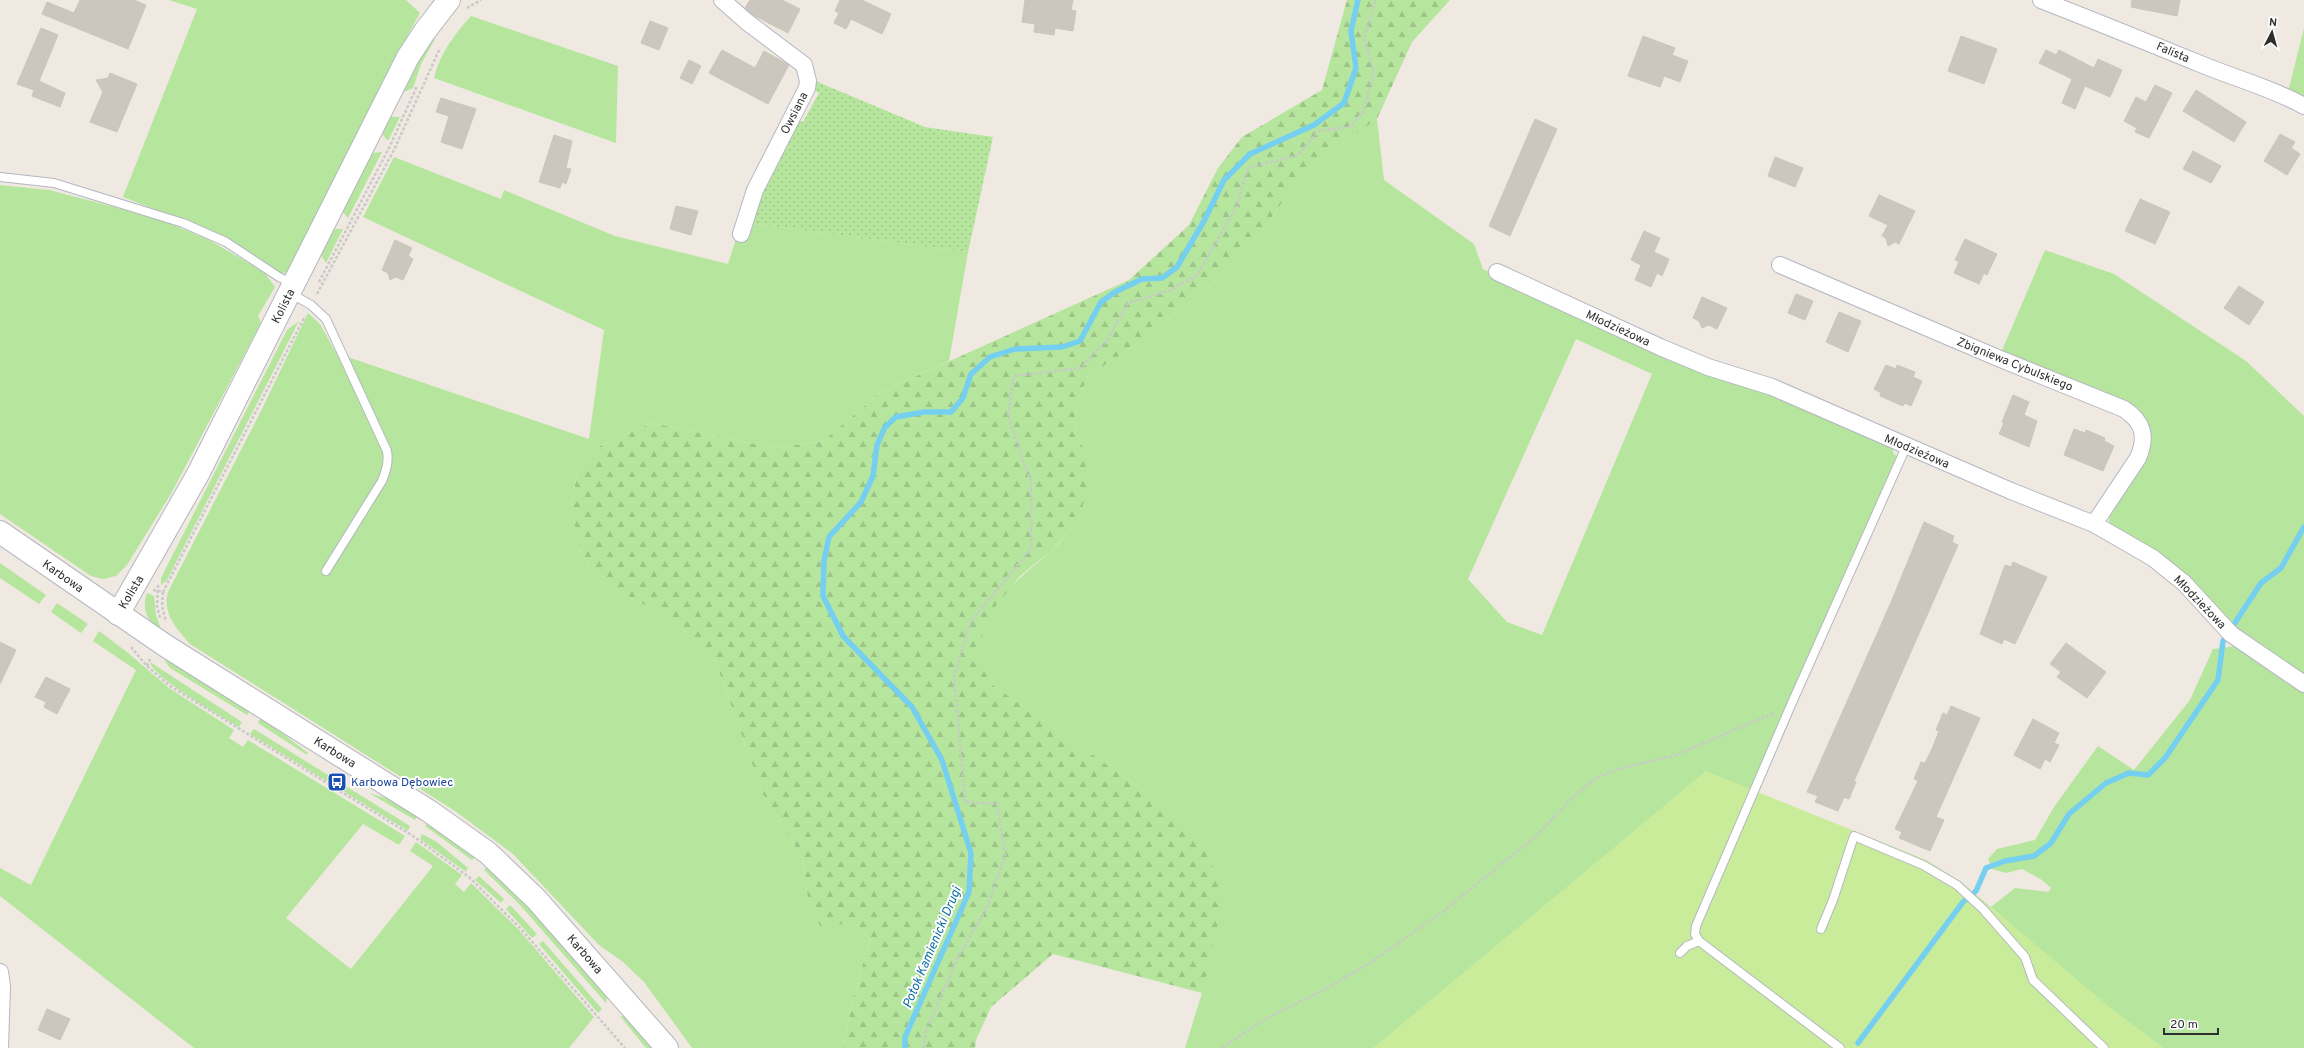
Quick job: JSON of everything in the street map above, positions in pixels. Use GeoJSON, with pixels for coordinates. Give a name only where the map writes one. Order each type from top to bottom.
{"type":"FeatureCollection","features":[{"type":"Feature","properties":{"kind":"street","name":"Kolista"},"geometry":{"type":"LineString","coordinates":[[118,614],[195,480],[408,57],[425,31],[449,0]]}},
{"type":"Feature","properties":{"kind":"street","name":"Owsiana"},"geometry":{"type":"LineString","coordinates":[[722,0],[747,22],[796,57],[804,65],[808,81],[807,88],[756,190],[741,234]]}},
{"type":"Feature","properties":{"kind":"street","name":"Falista"},"geometry":{"type":"LineString","coordinates":[[2041,0],[2127,32],[2204,65],[2270,89],[2304,106]]}},
{"type":"Feature","properties":{"kind":"street","name":"Zbigniewa Cybulskiego"},"geometry":{"type":"LineString","coordinates":[[1780,265],[1998,358],[2124,409],[2135,416],[2143,436],[2142,448],[2138,458],[2094,524]]}},
{"type":"Feature","properties":{"kind":"street","name":"Młodzieżowa"},"geometry":{"type":"LineString","coordinates":[[1497,272],[1660,348],[1708,367],[1772,388],[1906,447],[2094,524],[2153,558],[2184,583],[2231,634],[2304,684]]}},
{"type":"Feature","properties":{"kind":"street","name":"Karbowa"},"geometry":{"type":"LineString","coordinates":[[0,532],[166,646],[429,811],[488,853],[536,899],[667,1048]]}},
{"type":"Feature","properties":{"kind":"street"},"geometry":{"type":"LineString","coordinates":[[0,972],[2,986],[0,1048]]}},
{"type":"Feature","properties":{"kind":"lane"},"geometry":{"type":"LineString","coordinates":[[0,178],[54,183],[183,223],[226,242],[279,277],[326,319],[388,451],[388,466],[382,481],[326,571]]}},
{"type":"Feature","properties":{"kind":"lane"},"geometry":{"type":"LineString","coordinates":[[1840,1048],[1699,941],[1695,934],[1696,926],[1791,705],[1906,447]]}},
{"type":"Feature","properties":{"kind":"lane"},"geometry":{"type":"LineString","coordinates":[[1820,929],[1833,900],[1854,836],[1923,864],[1956,885],[1983,909],[2025,958],[2033,980],[2104,1048]]}},
{"type":"Feature","properties":{"kind":"lane"},"geometry":{"type":"LineString","coordinates":[[1680,953],[1687,946],[1699,941]]}},
{"type":"Feature","properties":{"kind":"path"},"geometry":{"type":"LineString","coordinates":[[923,1048],[928,1024],[958,957],[987,908],[1005,855],[996,804],[965,802],[954,676],[971,621],[1031,549],[1031,482],[1008,416],[1014,376],[1081,368],[1108,339],[1128,303],[1169,291],[1197,275],[1236,208],[1248,168],[1298,155],[1318,131],[1349,127],[1364,111],[1374,70],[1364,38],[1376,0]]}},
{"type":"Feature","properties":{"kind":"path"},"geometry":{"type":"LineString","coordinates":[[156,662],[129,645],[147,666],[170,686],[244,734],[413,836],[469,877],[521,929],[625,1048]]}},
{"type":"Feature","properties":{"kind":"path"},"geometry":{"type":"LineString","coordinates":[[1222,1048],[1265,1019],[1320,992],[1373,961],[1441,913],[1536,836],[1572,798],[1593,780],[1614,770],[1676,755],[1791,705]]}},
{"type":"Feature","properties":{"kind":"green space"},"geometry":{"type":"Polygon","coordinates":[[[169,0],[406,0],[420,13],[388,71],[287,273],[280,273],[226,237],[123,197],[197,9],[169,0]]]}},
{"type":"Feature","properties":{"kind":"green space"},"geometry":{"type":"Polygon","coordinates":[[[1347,0],[1450,0],[1412,42],[1377,119],[1301,173],[1267,225],[1207,289],[1134,346],[1088,376],[1078,400],[1074,426],[1082,446],[1089,484],[1078,522],[1052,550],[1020,576],[994,608],[983,629],[980,656],[991,684],[1169,808],[1199,835],[1217,875],[1220,915],[1202,993],[1053,954],[991,1007],[976,1040],[975,1048],[843,1048],[853,999],[870,939],[855,923],[820,926],[808,899],[802,858],[763,794],[715,660],[671,619],[594,578],[578,543],[571,507],[577,473],[601,445],[652,423],[775,448],[823,441],[881,392],[1129,280],[1189,225],[1218,168],[1242,137],[1322,90],[1347,0]]]}},
{"type":"Feature","properties":{"kind":"green space"},"geometry":{"type":"Polygon","coordinates":[[[471,16],[618,66],[616,143],[434,78],[440,60],[448,45],[471,16]]]}},
{"type":"Feature","properties":{"kind":"green space"},"geometry":{"type":"Polygon","coordinates":[[[2304,28],[2304,101],[2288,92],[2304,28]]]}},
{"type":"Feature","properties":{"kind":"green space"},"geometry":{"type":"Polygon","coordinates":[[[433,39],[435,39],[421,64],[413,88],[404,92],[418,62],[433,39]]]}},
{"type":"Feature","properties":{"kind":"green space"},"geometry":{"type":"Polygon","coordinates":[[[813,80],[925,127],[993,137],[968,252],[749,223],[794,119],[803,122],[819,93],[812,88],[813,80]]]}},
{"type":"Feature","properties":{"kind":"green space"},"geometry":{"type":"Polygon","coordinates":[[[391,117],[400,117],[388,141],[382,134],[391,117]]]}},
{"type":"Feature","properties":{"kind":"green space"},"geometry":{"type":"Polygon","coordinates":[[[1377,119],[1384,180],[1474,244],[1483,269],[1659,353],[1747,386],[1894,446],[1893,453],[1897,456],[1751,789],[1580,1048],[1185,1048],[1202,993],[1199,835],[1169,808],[991,684],[982,663],[980,656],[981,639],[985,624],[993,609],[1014,584],[1055,548],[1078,522],[1082,446],[1074,426],[1078,400],[1088,376],[1134,346],[1207,289],[1267,225],[1301,173],[1377,119]],[[1576,339],[1468,579],[1507,622],[1542,635],[1652,374],[1576,339]]]}},
{"type":"Feature","properties":{"kind":"green space"},"geometry":{"type":"Polygon","coordinates":[[[382,152],[348,218],[342,211],[372,153],[382,152]]]}},
{"type":"Feature","properties":{"kind":"green space"},"geometry":{"type":"Polygon","coordinates":[[[394,157],[501,199],[504,190],[615,236],[728,264],[737,236],[749,223],[968,252],[949,361],[881,392],[823,441],[775,448],[652,423],[601,445],[577,473],[571,506],[578,543],[594,578],[671,619],[715,660],[763,794],[802,858],[808,899],[855,923],[870,939],[853,999],[843,1048],[692,1048],[644,982],[623,962],[599,945],[513,854],[455,811],[190,644],[172,621],[167,607],[168,592],[262,409],[308,313],[320,324],[336,353],[589,439],[604,330],[363,217],[394,157]]]}},
{"type":"Feature","properties":{"kind":"green space"},"geometry":{"type":"Polygon","coordinates":[[[0,185],[49,190],[157,218],[209,240],[264,272],[275,287],[258,316],[261,323],[172,492],[127,565],[116,576],[103,579],[91,576],[0,514],[0,185]]]}},
{"type":"Feature","properties":{"kind":"green space"},"geometry":{"type":"Polygon","coordinates":[[[343,229],[326,263],[320,254],[332,230],[343,229]]]}},
{"type":"Feature","properties":{"kind":"green space"},"geometry":{"type":"Polygon","coordinates":[[[2045,250],[2114,274],[2246,361],[2304,416],[2304,679],[2267,655],[2237,628],[2114,528],[2109,522],[2110,510],[2144,422],[2000,355],[2045,250]]]}},
{"type":"Feature","properties":{"kind":"green space"},"geometry":{"type":"Polygon","coordinates":[[[299,321],[167,580],[161,585],[161,578],[287,330],[299,321]]]}},
{"type":"Feature","properties":{"kind":"green space"},"geometry":{"type":"Polygon","coordinates":[[[0,563],[46,595],[39,604],[0,578],[0,563]]]}},
{"type":"Feature","properties":{"kind":"green space"},"geometry":{"type":"Polygon","coordinates":[[[147,593],[154,596],[156,615],[162,632],[153,624],[145,610],[145,599],[147,593]]]}},
{"type":"Feature","properties":{"kind":"green space"},"geometry":{"type":"Polygon","coordinates":[[[57,603],[88,624],[81,633],[51,612],[57,603]]]}},
{"type":"Feature","properties":{"kind":"green space"},"geometry":{"type":"Polygon","coordinates":[[[99,631],[127,652],[169,688],[234,730],[229,738],[243,747],[248,740],[405,836],[399,845],[363,824],[286,918],[351,969],[433,866],[410,851],[416,842],[462,875],[455,884],[464,892],[471,883],[519,930],[594,1017],[569,1048],[194,1048],[0,896],[0,868],[31,885],[136,670],[93,641],[99,631]]]}},
{"type":"Feature","properties":{"kind":"green space"},"geometry":{"type":"Polygon","coordinates":[[[2237,646],[2304,691],[2304,1048],[2112,1048],[2005,919],[1991,907],[2015,888],[2048,892],[2051,888],[2042,880],[2022,869],[2006,873],[1992,869],[1988,859],[1997,849],[2035,840],[2054,807],[2098,746],[2134,770],[2190,700],[2213,649],[2237,646]]]}},
{"type":"Feature","properties":{"kind":"green space"},"geometry":{"type":"Polygon","coordinates":[[[168,657],[250,710],[247,715],[170,668],[165,661],[168,657]]]}},
{"type":"Feature","properties":{"kind":"green space"},"geometry":{"type":"Polygon","coordinates":[[[150,662],[242,722],[239,727],[175,687],[154,669],[150,662]]]}},
{"type":"Feature","properties":{"kind":"green space"},"geometry":{"type":"Polygon","coordinates":[[[261,717],[308,753],[307,755],[258,723],[261,717]]]}},
{"type":"Feature","properties":{"kind":"green space"},"geometry":{"type":"Polygon","coordinates":[[[254,729],[410,826],[408,831],[250,734],[254,729]]]}},
{"type":"Feature","properties":{"kind":"green space"},"geometry":{"type":"Polygon","coordinates":[[[1706,771],[1926,860],[1960,881],[2106,1004],[2164,1048],[1373,1048],[1706,771]]]}},
{"type":"Feature","properties":{"kind":"green space"},"geometry":{"type":"Polygon","coordinates":[[[369,793],[398,802],[418,814],[415,820],[369,793]]]}},
{"type":"Feature","properties":{"kind":"green space"},"geometry":{"type":"Polygon","coordinates":[[[429,822],[477,855],[472,860],[425,826],[429,822]]]}},
{"type":"Feature","properties":{"kind":"green space"},"geometry":{"type":"Polygon","coordinates":[[[422,834],[437,842],[468,868],[466,872],[420,839],[422,834]]]}},
{"type":"Feature","properties":{"kind":"green space"},"geometry":{"type":"Polygon","coordinates":[[[488,865],[530,905],[607,996],[606,1003],[520,905],[484,870],[488,865]]]}},
{"type":"Feature","properties":{"kind":"green space"},"geometry":{"type":"Polygon","coordinates":[[[479,876],[504,899],[501,903],[475,880],[479,876]]]}},
{"type":"Feature","properties":{"kind":"green space"},"geometry":{"type":"Polygon","coordinates":[[[510,905],[537,934],[532,938],[506,909],[510,905]]]}},
{"type":"Feature","properties":{"kind":"green space"},"geometry":{"type":"Polygon","coordinates":[[[543,941],[602,1009],[598,1013],[539,944],[543,941]]]}},
{"type":"Feature","properties":{"kind":"green space"},"geometry":{"type":"Polygon","coordinates":[[[620,1016],[627,1017],[656,1048],[646,1048],[620,1016]]]}},
{"type":"Feature","properties":{"kind":"building"},"geometry":{"type":"Polygon","coordinates":[[[80,0],[134,0],[146,5],[128,49],[42,14],[47,2],[74,13],[80,0]]]}},
{"type":"Feature","properties":{"kind":"building"},"geometry":{"type":"Polygon","coordinates":[[[750,0],[782,0],[800,9],[788,33],[753,15],[745,8],[750,0]]]}},
{"type":"Feature","properties":{"kind":"building"},"geometry":{"type":"Polygon","coordinates":[[[840,0],[862,0],[891,14],[882,34],[851,19],[846,29],[834,23],[839,13],[835,11],[840,0]]]}},
{"type":"Feature","properties":{"kind":"building"},"geometry":{"type":"Polygon","coordinates":[[[1025,0],[1073,0],[1071,10],[1076,11],[1073,31],[1055,28],[1054,35],[1034,32],[1035,24],[1022,22],[1025,0]]]}},
{"type":"Feature","properties":{"kind":"building"},"geometry":{"type":"Polygon","coordinates":[[[2132,0],[2180,0],[2177,16],[2131,7],[2132,0]]]}},
{"type":"Feature","properties":{"kind":"building"},"geometry":{"type":"Polygon","coordinates":[[[650,21],[668,28],[659,50],[641,43],[650,21]]]}},
{"type":"Feature","properties":{"kind":"building"},"geometry":{"type":"Polygon","coordinates":[[[41,28],[58,35],[39,81],[65,93],[60,107],[32,96],[34,90],[17,84],[41,28]]]}},
{"type":"Feature","properties":{"kind":"building"},"geometry":{"type":"Polygon","coordinates":[[[1643,36],[1675,48],[1672,55],[1688,61],[1680,82],[1664,76],[1660,87],[1628,76],[1643,36]]]}},
{"type":"Feature","properties":{"kind":"building"},"geometry":{"type":"Polygon","coordinates":[[[1961,36],[1997,49],[1984,84],[1948,71],[1961,36]]]}},
{"type":"Feature","properties":{"kind":"building"},"geometry":{"type":"Polygon","coordinates":[[[722,50],[755,68],[764,51],[789,65],[768,104],[709,73],[722,50]]]}},
{"type":"Feature","properties":{"kind":"building"},"geometry":{"type":"Polygon","coordinates":[[[2046,50],[2056,55],[2059,50],[2094,68],[2098,59],[2122,70],[2110,97],[2085,86],[2075,109],[2062,103],[2072,79],[2039,63],[2046,50]]]}},
{"type":"Feature","properties":{"kind":"building"},"geometry":{"type":"Polygon","coordinates":[[[689,60],[701,66],[692,84],[680,78],[689,60]]]}},
{"type":"Feature","properties":{"kind":"building"},"geometry":{"type":"Polygon","coordinates":[[[110,73],[137,84],[117,132],[90,122],[103,92],[96,80],[108,78],[110,73]]]}},
{"type":"Feature","properties":{"kind":"building"},"geometry":{"type":"Polygon","coordinates":[[[2155,85],[2172,93],[2149,138],[2135,132],[2137,128],[2124,121],[2136,97],[2146,102],[2155,85]]]}},
{"type":"Feature","properties":{"kind":"building"},"geometry":{"type":"Polygon","coordinates":[[[2196,90],[2246,122],[2234,142],[2183,111],[2196,90]]]}},
{"type":"Feature","properties":{"kind":"building"},"geometry":{"type":"Polygon","coordinates":[[[441,98],[476,109],[462,149],[441,142],[449,116],[436,112],[441,98]]]}},
{"type":"Feature","properties":{"kind":"building"},"geometry":{"type":"Polygon","coordinates":[[[1535,119],[1557,129],[1510,236],[1489,226],[1535,119]]]}},
{"type":"Feature","properties":{"kind":"building"},"geometry":{"type":"Polygon","coordinates":[[[2280,134],[2295,142],[2291,148],[2300,154],[2287,175],[2264,161],[2280,134]]]}},
{"type":"Feature","properties":{"kind":"building"},"geometry":{"type":"Polygon","coordinates":[[[554,135],[572,141],[566,168],[571,169],[566,184],[562,182],[560,188],[539,182],[554,135]]]}},
{"type":"Feature","properties":{"kind":"building"},"geometry":{"type":"Polygon","coordinates":[[[2193,151],[2221,166],[2211,183],[2183,169],[2193,151]]]}},
{"type":"Feature","properties":{"kind":"building"},"geometry":{"type":"Polygon","coordinates":[[[1775,157],[1803,168],[1795,187],[1768,176],[1775,157]]]}},
{"type":"Feature","properties":{"kind":"building"},"geometry":{"type":"Polygon","coordinates":[[[1879,195],[1915,211],[1899,244],[1895,242],[1888,246],[1886,238],[1882,236],[1888,225],[1869,216],[1879,195]]]}},
{"type":"Feature","properties":{"kind":"building"},"geometry":{"type":"Polygon","coordinates":[[[2140,199],[2170,212],[2155,244],[2125,231],[2140,199]]]}},
{"type":"Feature","properties":{"kind":"building"},"geometry":{"type":"Polygon","coordinates":[[[676,206],[698,211],[691,235],[670,229],[676,206]]]}},
{"type":"Feature","properties":{"kind":"building"},"geometry":{"type":"Polygon","coordinates":[[[1644,231],[1660,238],[1654,252],[1669,259],[1662,276],[1657,273],[1651,287],[1635,280],[1641,265],[1631,260],[1644,231]]]}},
{"type":"Feature","properties":{"kind":"building"},"geometry":{"type":"Polygon","coordinates":[[[1965,239],[1997,254],[1987,275],[1984,273],[1979,284],[1954,273],[1959,262],[1955,260],[1965,239]]]}},
{"type":"Feature","properties":{"kind":"building"},"geometry":{"type":"Polygon","coordinates":[[[395,240],[412,248],[408,256],[413,259],[403,280],[396,277],[390,280],[388,273],[382,270],[395,240]]]}},
{"type":"Feature","properties":{"kind":"building"},"geometry":{"type":"Polygon","coordinates":[[[2239,286],[2264,302],[2249,325],[2224,308],[2239,286]]]}},
{"type":"Feature","properties":{"kind":"building"},"geometry":{"type":"Polygon","coordinates":[[[1796,294],[1813,301],[1805,320],[1788,313],[1796,294]]]}},
{"type":"Feature","properties":{"kind":"building"},"geometry":{"type":"Polygon","coordinates":[[[1702,297],[1727,308],[1717,329],[1709,325],[1702,328],[1699,321],[1693,318],[1702,297]]]}},
{"type":"Feature","properties":{"kind":"building"},"geometry":{"type":"Polygon","coordinates":[[[1839,312],[1861,321],[1848,352],[1826,342],[1839,312]]]}},
{"type":"Feature","properties":{"kind":"building"},"geometry":{"type":"Polygon","coordinates":[[[1886,365],[1896,369],[1897,365],[1915,372],[1913,377],[1922,381],[1911,406],[1905,403],[1903,406],[1880,396],[1881,393],[1874,389],[1886,365]]]}},
{"type":"Feature","properties":{"kind":"building"},"geometry":{"type":"Polygon","coordinates":[[[2013,395],[2029,402],[2024,415],[2037,421],[2029,447],[1999,434],[2004,423],[2002,422],[2013,395]]]}},
{"type":"Feature","properties":{"kind":"building"},"geometry":{"type":"Polygon","coordinates":[[[2074,429],[2085,433],[2086,430],[2105,438],[2104,441],[2114,446],[2103,471],[2064,455],[2074,429]]]}},
{"type":"Feature","properties":{"kind":"building"},"geometry":{"type":"Polygon","coordinates":[[[1924,522],[1954,536],[1952,542],[1958,545],[1854,781],[1856,782],[1849,799],[1844,797],[1838,811],[1815,802],[1818,796],[1807,792],[1892,600],[1924,522]]]}},
{"type":"Feature","properties":{"kind":"building"},"geometry":{"type":"Polygon","coordinates":[[[2013,562],[2047,577],[2015,644],[2004,639],[2002,644],[1980,634],[2005,565],[2011,567],[2013,562]]]}},
{"type":"Feature","properties":{"kind":"building"},"geometry":{"type":"Polygon","coordinates":[[[0,642],[16,650],[0,684],[0,642]]]}},
{"type":"Feature","properties":{"kind":"building"},"geometry":{"type":"Polygon","coordinates":[[[2066,643],[2106,672],[2087,698],[2057,677],[2061,672],[2050,664],[2066,643]]]}},
{"type":"Feature","properties":{"kind":"building"},"geometry":{"type":"Polygon","coordinates":[[[46,677],[70,689],[57,714],[44,707],[46,702],[35,697],[46,677]]]}},
{"type":"Feature","properties":{"kind":"building"},"geometry":{"type":"Polygon","coordinates":[[[1951,706],[1980,718],[1936,817],[1944,820],[1930,851],[1899,838],[1902,832],[1895,829],[1918,781],[1914,779],[1921,762],[1925,763],[1932,749],[1939,731],[1936,730],[1943,713],[1947,715],[1951,706]]]}},
{"type":"Feature","properties":{"kind":"building"},"geometry":{"type":"Polygon","coordinates":[[[2033,719],[2059,733],[2054,743],[2059,745],[2050,762],[2045,759],[2040,769],[2014,755],[2033,719]]]}},
{"type":"Feature","properties":{"kind":"building"},"geometry":{"type":"Polygon","coordinates":[[[47,1009],[70,1019],[60,1040],[38,1030],[47,1009]]]}},
{"type":"Feature","properties":{"kind":"waterway","name":"Potok Kamienicki Drugi"},"geometry":{"type":"LineString","coordinates":[[905,1048],[905,1037],[969,892],[971,853],[942,760],[912,707],[843,636],[823,596],[824,561],[829,537],[861,502],[873,476],[877,445],[885,427],[896,417],[924,412],[951,412],[963,398],[971,374],[990,357],[1015,349],[1062,347],[1080,341],[1101,302],[1115,292],[1142,279],[1162,278],[1177,267],[1204,221],[1224,180],[1250,154],[1314,125],[1344,103],[1356,68],[1351,31],[1358,0]]}},
{"type":"Feature","properties":{"kind":"waterway"},"geometry":{"type":"LineString","coordinates":[[1858,1043],[1963,902],[1976,891],[1986,868],[2005,861],[2034,856],[2051,843],[2069,814],[2106,783],[2129,773],[2148,775],[2165,758],[2218,680],[2223,641],[2261,583],[2281,568],[2304,527]]}},
{"type":"Feature","properties":{"kind":"place","name":"Karbowa Dębowiec"},"geometry":{"type":"Point","coordinates":[337,782]}}]}
